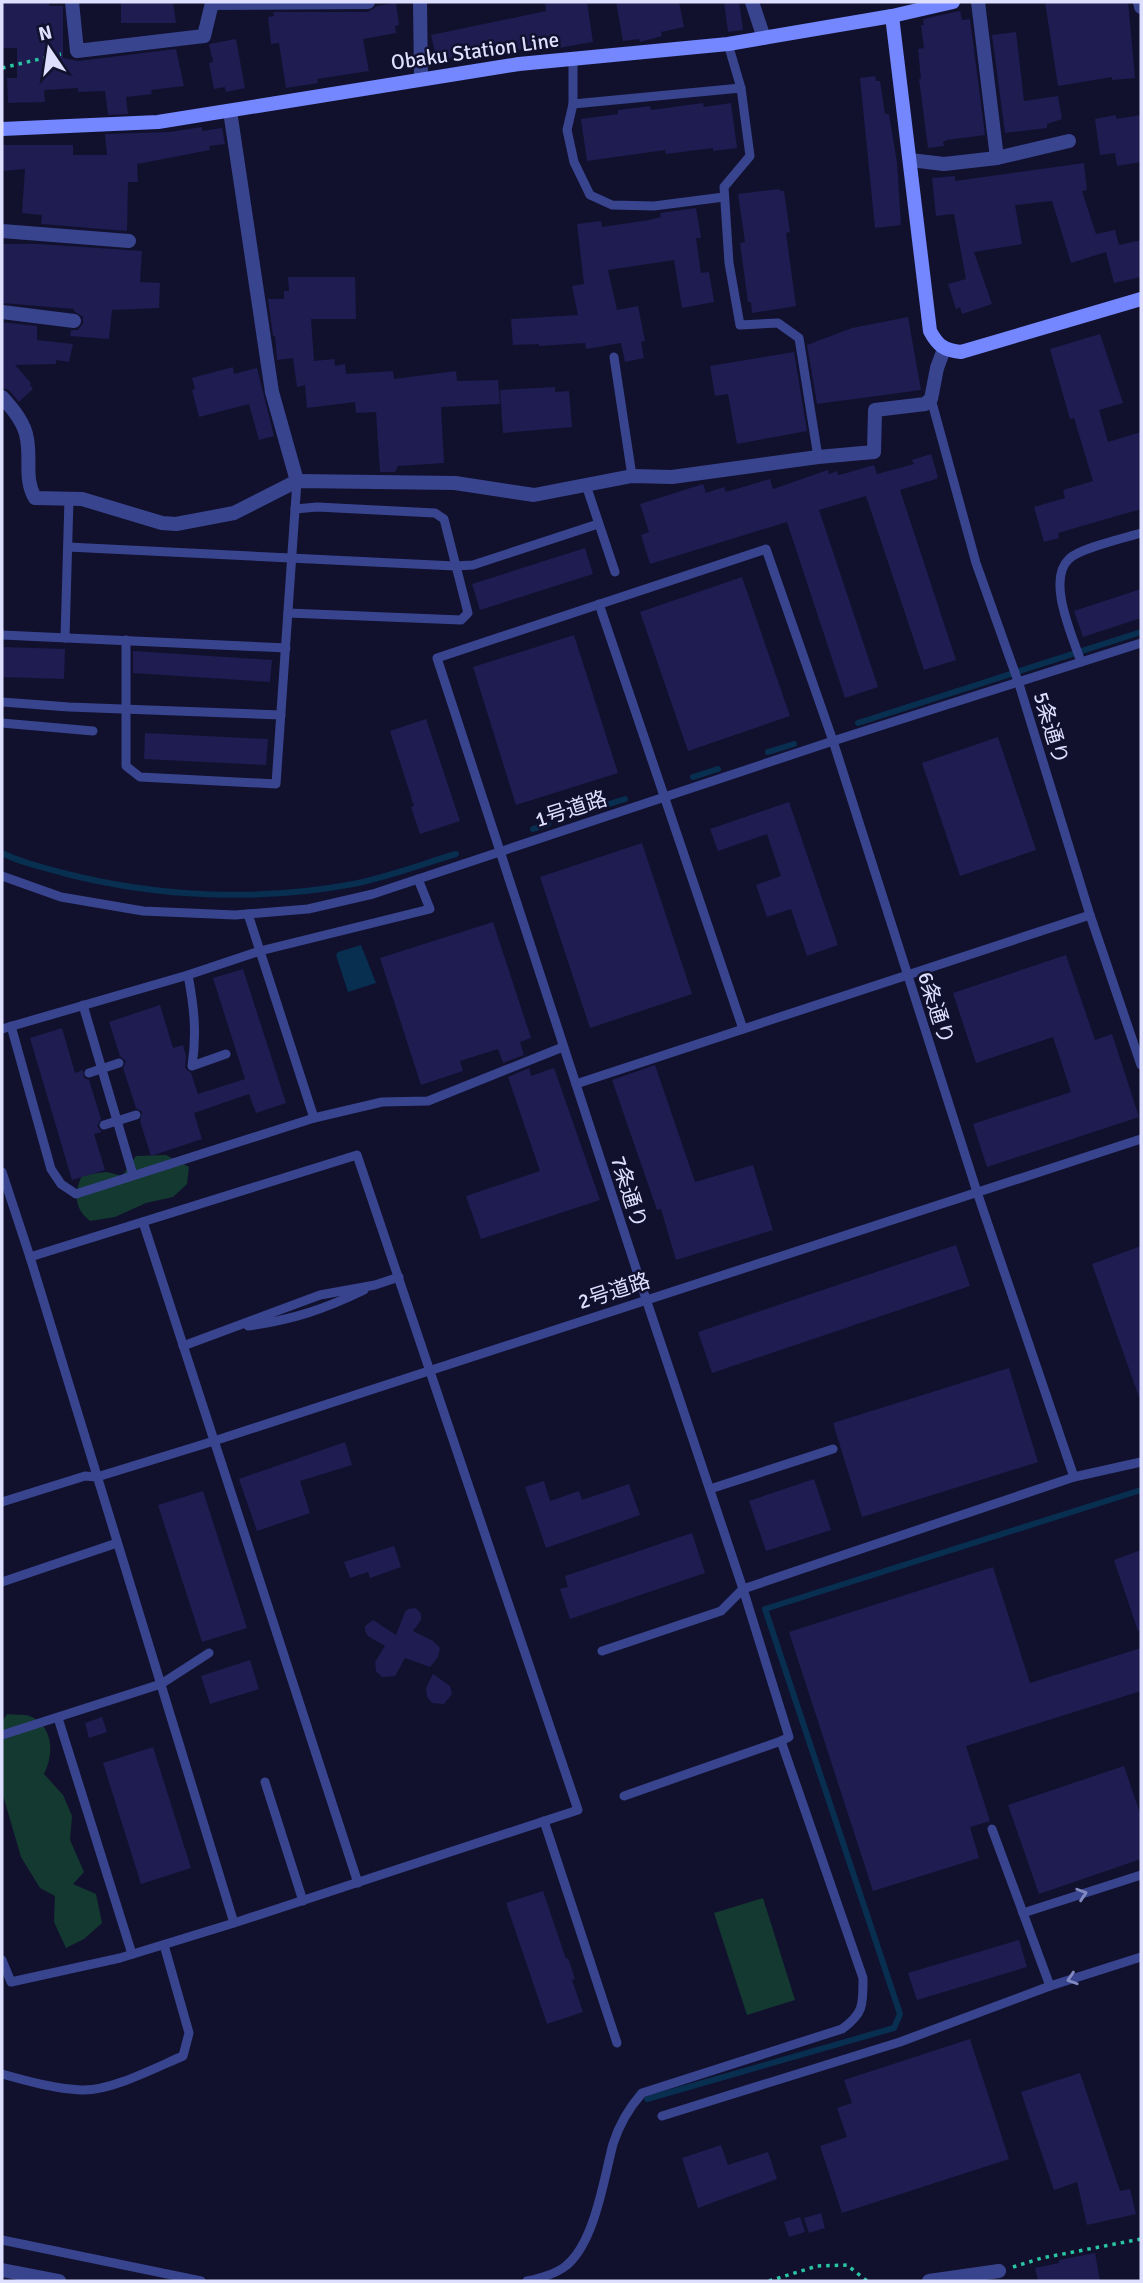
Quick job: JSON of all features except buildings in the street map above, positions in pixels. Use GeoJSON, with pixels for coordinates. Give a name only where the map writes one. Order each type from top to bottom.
{"type":"FeatureCollection","features":[{"type":"Feature","properties":{"kind":"main road","name":"Obaku Station Line"},"geometry":{"type":"LineString","coordinates":[[2,129],[158,122],[421,78],[573,58],[728,44],[892,16],[953,2]]}},
{"type":"Feature","properties":{"kind":"main road"},"geometry":{"type":"LineString","coordinates":[[892,16],[930,331],[936,342],[944,349],[961,352],[1141,299]]}},
{"type":"Feature","properties":{"kind":"street"},"geometry":{"type":"LineString","coordinates":[[72,2],[77,51],[204,36],[212,3],[368,2]]}},
{"type":"Feature","properties":{"kind":"street"},"geometry":{"type":"LineString","coordinates":[[420,2],[421,78]]}},
{"type":"Feature","properties":{"kind":"street"},"geometry":{"type":"LineString","coordinates":[[752,2],[764,38]]}},
{"type":"Feature","properties":{"kind":"street"},"geometry":{"type":"LineString","coordinates":[[978,2],[997,158]]}},
{"type":"Feature","properties":{"kind":"street"},"geometry":{"type":"LineString","coordinates":[[1140,2],[1141,7]]}},
{"type":"Feature","properties":{"kind":"street"},"geometry":{"type":"LineString","coordinates":[[230,111],[272,392],[297,481]]}},
{"type":"Feature","properties":{"kind":"street"},"geometry":{"type":"LineString","coordinates":[[909,160],[944,164],[997,158],[1069,141]]}},
{"type":"Feature","properties":{"kind":"street"},"geometry":{"type":"LineString","coordinates":[[2,231],[129,241]]}},
{"type":"Feature","properties":{"kind":"street"},"geometry":{"type":"LineString","coordinates":[[2,312],[74,321]]}},
{"type":"Feature","properties":{"kind":"street"},"geometry":{"type":"LineString","coordinates":[[2,397],[26,433],[28,487],[35,498],[82,499],[162,523],[176,523],[234,513],[297,481],[455,483],[534,495],[632,476],[672,477],[874,452],[875,410],[925,404],[931,399],[944,349]]}},
{"type":"Feature","properties":{"kind":"street"},"geometry":{"type":"LineString","coordinates":[[2,2270],[59,2281]]}},
{"type":"Feature","properties":{"kind":"street"},"geometry":{"type":"LineString","coordinates":[[929,2281],[962,2279],[999,2271]]}},
{"type":"Feature","properties":{"kind":"lane"},"geometry":{"type":"LineString","coordinates":[[728,44],[741,88],[750,156],[724,187],[729,263],[740,326],[778,323],[799,338],[818,457]]}},
{"type":"Feature","properties":{"kind":"lane"},"geometry":{"type":"LineString","coordinates":[[573,58],[573,104],[567,130],[573,162],[590,195],[612,205],[654,206],[724,197]]}},
{"type":"Feature","properties":{"kind":"lane"},"geometry":{"type":"LineString","coordinates":[[573,104],[741,88]]}},
{"type":"Feature","properties":{"kind":"lane"},"geometry":{"type":"LineString","coordinates":[[614,357],[632,476]]}},
{"type":"Feature","properties":{"kind":"lane","name":"5条通り"},"geometry":{"type":"LineString","coordinates":[[931,399],[976,563],[1018,682],[1090,915],[1141,1065]]}},
{"type":"Feature","properties":{"kind":"lane"},"geometry":{"type":"LineString","coordinates":[[126,640],[126,766],[140,777],[276,783],[297,481]]}},
{"type":"Feature","properties":{"kind":"lane"},"geometry":{"type":"LineString","coordinates":[[586,485],[615,572]]}},
{"type":"Feature","properties":{"kind":"lane"},"geometry":{"type":"LineString","coordinates":[[65,638],[69,499]]}},
{"type":"Feature","properties":{"kind":"lane"},"geometry":{"type":"LineString","coordinates":[[288,613],[461,620],[468,612],[444,519],[435,513],[317,507],[295,509]]}},
{"type":"Feature","properties":{"kind":"lane"},"geometry":{"type":"LineString","coordinates":[[68,547],[456,566],[473,565],[598,524]]}},
{"type":"Feature","properties":{"kind":"lane"},"geometry":{"type":"LineString","coordinates":[[1081,661],[1060,592],[1063,566],[1071,556],[1141,533]]}},
{"type":"Feature","properties":{"kind":"lane","name":"6条通り"},"geometry":{"type":"LineString","coordinates":[[599,604],[766,549],[833,741],[977,1192],[1074,1477]]}},
{"type":"Feature","properties":{"kind":"lane"},"geometry":{"type":"LineString","coordinates":[[599,604],[743,1028]]}},
{"type":"Feature","properties":{"kind":"lane","name":"7条通り"},"geometry":{"type":"LineString","coordinates":[[527,2281],[545,2277],[567,2265],[579,2251],[602,2197],[613,2143],[628,2110],[642,2093],[842,2029],[857,2018],[863,2000],[863,1978],[785,1739],[743,1589],[437,657],[599,604]]}},
{"type":"Feature","properties":{"kind":"lane"},"geometry":{"type":"LineString","coordinates":[[2,635],[286,648]]}},
{"type":"Feature","properties":{"kind":"lane","name":"1号道路"},"geometry":{"type":"LineString","coordinates":[[2,876],[61,897],[143,911],[248,914],[308,909],[373,894],[833,741],[1141,643]]}},
{"type":"Feature","properties":{"kind":"lane"},"geometry":{"type":"LineString","coordinates":[[2,702],[69,708],[281,715]]}},
{"type":"Feature","properties":{"kind":"lane"},"geometry":{"type":"LineString","coordinates":[[2,723],[93,731]]}},
{"type":"Feature","properties":{"kind":"lane"},"geometry":{"type":"LineString","coordinates":[[418,879],[430,909],[260,951],[188,975],[6,1027],[51,1168],[61,1184],[76,1194],[314,1118],[382,1102],[428,1101],[563,1047]]}},
{"type":"Feature","properties":{"kind":"lane"},"geometry":{"type":"LineString","coordinates":[[248,914],[314,1118]]}},
{"type":"Feature","properties":{"kind":"lane"},"geometry":{"type":"LineString","coordinates":[[576,1084],[1090,915]]}},
{"type":"Feature","properties":{"kind":"lane"},"geometry":{"type":"LineString","coordinates":[[188,975],[195,1011],[196,1036],[192,1066],[226,1054]]}},
{"type":"Feature","properties":{"kind":"lane"},"geometry":{"type":"LineString","coordinates":[[83,1005],[133,1175]]}},
{"type":"Feature","properties":{"kind":"lane"},"geometry":{"type":"LineString","coordinates":[[89,1073],[119,1063]]}},
{"type":"Feature","properties":{"kind":"lane"},"geometry":{"type":"LineString","coordinates":[[104,1125],[136,1115]]}},
{"type":"Feature","properties":{"kind":"lane","name":"2号道路"},"geometry":{"type":"LineString","coordinates":[[2,1502],[85,1476],[97,1477],[214,1441],[1141,1139]]}},
{"type":"Feature","properties":{"kind":"lane"},"geometry":{"type":"LineString","coordinates":[[2,1960],[11,1982],[132,1954],[303,1901],[578,1810],[357,1155],[30,1257]]}},
{"type":"Feature","properties":{"kind":"lane"},"geometry":{"type":"LineString","coordinates":[[2,1172],[234,1923]]}},
{"type":"Feature","properties":{"kind":"lane"},"geometry":{"type":"LineString","coordinates":[[144,1222],[358,1883]]}},
{"type":"Feature","properties":{"kind":"lane"},"geometry":{"type":"LineString","coordinates":[[183,1346],[320,1295],[398,1278]]}},
{"type":"Feature","properties":{"kind":"lane"},"geometry":{"type":"LineString","coordinates":[[236,1327],[284,1321],[325,1308],[375,1285]]}},
{"type":"Feature","properties":{"kind":"lane"},"geometry":{"type":"LineString","coordinates":[[710,1489],[833,1449]]}},
{"type":"Feature","properties":{"kind":"lane"},"geometry":{"type":"LineString","coordinates":[[602,1651],[721,1611],[743,1589],[1074,1477],[1141,1462]]}},
{"type":"Feature","properties":{"kind":"lane"},"geometry":{"type":"LineString","coordinates":[[2,1582],[117,1543]]}},
{"type":"Feature","properties":{"kind":"lane"},"geometry":{"type":"LineString","coordinates":[[2,1735],[161,1684],[209,1653]]}},
{"type":"Feature","properties":{"kind":"lane"},"geometry":{"type":"LineString","coordinates":[[58,1718],[132,1954]]}},
{"type":"Feature","properties":{"kind":"lane"},"geometry":{"type":"LineString","coordinates":[[624,1796],[785,1739]]}},
{"type":"Feature","properties":{"kind":"lane"},"geometry":{"type":"LineString","coordinates":[[265,1782],[303,1901]]}},
{"type":"Feature","properties":{"kind":"lane"},"geometry":{"type":"LineString","coordinates":[[544,1821],[617,2043]]}},
{"type":"Feature","properties":{"kind":"lane"},"geometry":{"type":"LineString","coordinates":[[992,1829],[1050,1986]]}},
{"type":"Feature","properties":{"kind":"lane"},"geometry":{"type":"LineString","coordinates":[[1023,1913],[1141,1875]]}},
{"type":"Feature","properties":{"kind":"lane"},"geometry":{"type":"LineString","coordinates":[[2,2074],[83,2091],[120,2082],[183,2056],[189,2034],[164,1945]]}},
{"type":"Feature","properties":{"kind":"lane"},"geometry":{"type":"LineString","coordinates":[[662,2116],[900,2042],[1050,1986],[1141,1957]]}},
{"type":"Feature","properties":{"kind":"lane"},"geometry":{"type":"LineString","coordinates":[[2,2240],[201,2281]]}},
{"type":"Feature","properties":{"kind":"path"},"geometry":{"type":"LineString","coordinates":[[2,68],[77,51]]}},
{"type":"Feature","properties":{"kind":"path"},"geometry":{"type":"LineString","coordinates":[[999,2271],[1042,2259],[1141,2239]]}},
{"type":"Feature","properties":{"kind":"path"},"geometry":{"type":"LineString","coordinates":[[769,2281],[817,2266],[847,2265],[867,2281]]}},
{"type":"Feature","properties":{"kind":"green space"},"geometry":{"type":"Polygon","coordinates":[[[166,1155],[189,1167],[187,1184],[173,1197],[146,1203],[115,1217],[90,1221],[81,1211],[77,1194],[82,1175],[107,1172],[122,1176],[136,1156],[166,1155]]]}},
{"type":"Feature","properties":{"kind":"green space"},"geometry":{"type":"Polygon","coordinates":[[[7,1714],[30,1716],[44,1727],[48,1734],[50,1750],[44,1774],[63,1795],[72,1816],[70,1840],[84,1872],[73,1884],[96,1894],[102,1923],[84,1939],[66,1948],[54,1922],[55,1896],[40,1888],[21,1857],[2,1792],[2,1722],[7,1714]]]}},
{"type":"Feature","properties":{"kind":"green space"},"geometry":{"type":"Polygon","coordinates":[[[763,1898],[795,2000],[747,2015],[714,1913],[763,1898]]]}},
{"type":"Feature","properties":{"kind":"water"},"geometry":{"type":"Polygon","coordinates":[[[361,945],[376,983],[348,992],[336,955],[361,945]]]}},
{"type":"Feature","properties":{"kind":"waterway"},"geometry":{"type":"LineString","coordinates":[[858,723],[1141,632]]}},
{"type":"Feature","properties":{"kind":"waterway"},"geometry":{"type":"LineString","coordinates":[[768,752],[794,744]]}},
{"type":"Feature","properties":{"kind":"waterway"},"geometry":{"type":"LineString","coordinates":[[693,777],[718,769]]}},
{"type":"Feature","properties":{"kind":"waterway"},"geometry":{"type":"LineString","coordinates":[[603,806],[625,799]]}},
{"type":"Feature","properties":{"kind":"waterway"},"geometry":{"type":"LineString","coordinates":[[533,829],[548,824]]}},
{"type":"Feature","properties":{"kind":"waterway"},"geometry":{"type":"LineString","coordinates":[[2,853],[24,862],[98,881],[171,892],[244,895],[317,890],[353,884],[456,854]]}},
{"type":"Feature","properties":{"kind":"waterway"},"geometry":{"type":"LineString","coordinates":[[647,2099],[894,2028],[900,2014],[765,1609],[1141,1490]]}}]}
